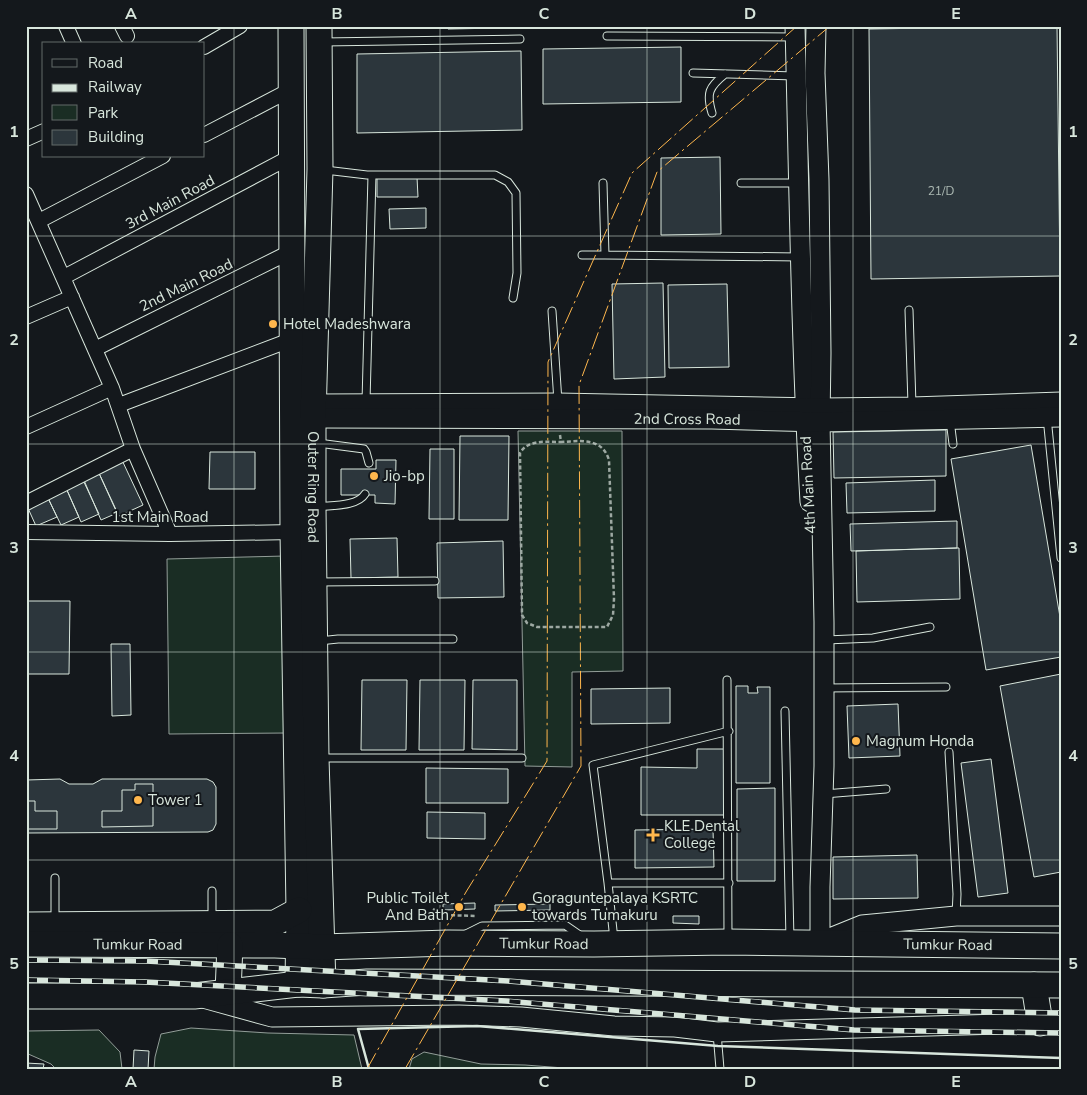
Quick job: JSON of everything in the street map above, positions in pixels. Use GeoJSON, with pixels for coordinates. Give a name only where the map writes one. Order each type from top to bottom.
{"type":"FeatureCollection","features":[{"type":"Feature","properties":{"kind":"highway","name":"Outer Ring Road"},"geometry":{"type":"LineString","coordinates":[[291,26],[293,532],[299,910],[310,947]]}},
{"type":"Feature","properties":{"kind":"highway","name":"Outer Ring Road"},"geometry":{"type":"LineString","coordinates":[[310,947],[316,758],[313,443],[320,169],[319,34]]}},
{"type":"Feature","properties":{"kind":"highway"},"geometry":{"type":"LineString","coordinates":[[26,925],[275,923],[299,910]]}},
{"type":"Feature","properties":{"kind":"highway","name":"Tumkur Road"},"geometry":{"type":"LineString","coordinates":[[26,944],[310,947],[448,943],[604,944],[728,942],[1061,946]]}},
{"type":"Feature","properties":{"kind":"highway"},"geometry":{"type":"LineString","coordinates":[[228,992],[230,945]]}},
{"type":"Feature","properties":{"kind":"highway"},"geometry":{"type":"LineString","coordinates":[[298,984],[310,947]]}},
{"type":"Feature","properties":{"kind":"highway"},"geometry":{"type":"LineString","coordinates":[[310,947],[323,985]]}},
{"type":"Feature","properties":{"kind":"highway"},"geometry":{"type":"LineString","coordinates":[[26,996],[194,996],[298,984],[323,985],[367,982],[1061,985]]}},
{"type":"Feature","properties":{"kind":"highway"},"geometry":{"type":"LineString","coordinates":[[1034,985],[1054,1024]]}},
{"type":"Feature","properties":{"kind":"street"},"geometry":{"type":"LineString","coordinates":[[66,26],[73,42]]}},
{"type":"Feature","properties":{"kind":"street"},"geometry":{"type":"LineString","coordinates":[[205,46],[240,26]]}},
{"type":"Feature","properties":{"kind":"street","name":"4th Main Road"},"geometry":{"type":"LineString","coordinates":[[806,943],[814,689],[811,525],[819,180],[815,73],[816,26]]}},
{"type":"Feature","properties":{"kind":"street","name":"4th Main Road"},"geometry":{"type":"LineString","coordinates":[[795,32],[800,257],[813,415]]}},
{"type":"Feature","properties":{"kind":"street"},"geometry":{"type":"LineString","coordinates":[[205,134],[292,89]]}},
{"type":"Feature","properties":{"kind":"street"},"geometry":{"type":"LineString","coordinates":[[26,139],[42,132]]}},
{"type":"Feature","properties":{"kind":"street","name":"3rd Main Road"},"geometry":{"type":"LineString","coordinates":[[64,277],[292,156]]}},
{"type":"Feature","properties":{"kind":"street"},"geometry":{"type":"LineString","coordinates":[[39,221],[159,158]]}},
{"type":"Feature","properties":{"kind":"street"},"geometry":{"type":"LineString","coordinates":[[26,194],[119,404],[133,448],[170,534]]}},
{"type":"Feature","properties":{"kind":"street","name":"2nd Main Road"},"geometry":{"type":"LineString","coordinates":[[95,348],[292,251]]}},
{"type":"Feature","properties":{"kind":"street"},"geometry":{"type":"LineString","coordinates":[[26,317],[72,297]]}},
{"type":"Feature","properties":{"kind":"street"},"geometry":{"type":"LineString","coordinates":[[119,404],[293,339]]}},
{"type":"Feature","properties":{"kind":"street"},"geometry":{"type":"LineString","coordinates":[[26,427],[112,388]]}},
{"type":"Feature","properties":{"kind":"street"},"geometry":{"type":"LineString","coordinates":[[1061,402],[912,407],[813,415],[824,640],[823,794],[806,943],[862,925],[956,916],[1061,916]]}},
{"type":"Feature","properties":{"kind":"street","name":"2nd Cross Road"},"geometry":{"type":"LineString","coordinates":[[314,411],[366,404],[712,418],[813,415],[950,420],[1054,417]]}},
{"type":"Feature","properties":{"kind":"street","name":"2nd Cross Road"},"geometry":{"type":"LineString","coordinates":[[314,411],[559,411]]}},
{"type":"Feature","properties":{"kind":"street"},"geometry":{"type":"LineString","coordinates":[[26,503],[133,448]]}},
{"type":"Feature","properties":{"kind":"street","name":"1st Main Road"},"geometry":{"type":"LineString","coordinates":[[26,532],[170,534],[293,532]]}},
{"type":"Feature","properties":{"kind":"street"},"geometry":{"type":"LineString","coordinates":[[194,996],[272,1017],[520,1016],[614,1026],[675,1027],[718,1032],[1054,1024]]}},
{"type":"Feature","properties":{"kind":"lane"},"geometry":{"type":"LineString","coordinates":[[607,36],[795,32]]}},
{"type":"Feature","properties":{"kind":"lane"},"geometry":{"type":"LineString","coordinates":[[319,34],[520,38]]}},
{"type":"Feature","properties":{"kind":"lane"},"geometry":{"type":"LineString","coordinates":[[693,73],[796,76]]}},
{"type":"Feature","properties":{"kind":"lane"},"geometry":{"type":"LineString","coordinates":[[712,112],[709,92],[715,82],[725,74]]}},
{"type":"Feature","properties":{"kind":"lane"},"geometry":{"type":"LineString","coordinates":[[320,169],[372,175],[496,175],[508,182],[516,193],[517,273],[513,298]]}},
{"type":"Feature","properties":{"kind":"lane"},"geometry":{"type":"LineString","coordinates":[[366,404],[372,175]]}},
{"type":"Feature","properties":{"kind":"lane"},"geometry":{"type":"LineString","coordinates":[[603,183],[605,256]]}},
{"type":"Feature","properties":{"kind":"lane"},"geometry":{"type":"LineString","coordinates":[[741,183],[798,183]]}},
{"type":"Feature","properties":{"kind":"lane"},"geometry":{"type":"LineString","coordinates":[[582,255],[800,257]]}},
{"type":"Feature","properties":{"kind":"lane"},"geometry":{"type":"LineString","coordinates":[[909,310],[912,407]]}},
{"type":"Feature","properties":{"kind":"lane"},"geometry":{"type":"LineString","coordinates":[[552,311],[559,411]]}},
{"type":"Feature","properties":{"kind":"lane"},"geometry":{"type":"LineString","coordinates":[[1054,417],[1061,558]]}},
{"type":"Feature","properties":{"kind":"lane"},"geometry":{"type":"LineString","coordinates":[[950,420],[953,444]]}},
{"type":"Feature","properties":{"kind":"lane"},"geometry":{"type":"LineString","coordinates":[[313,443],[364,449],[369,462]]}},
{"type":"Feature","properties":{"kind":"lane"},"geometry":{"type":"LineString","coordinates":[[313,508],[357,501],[364,497],[365,494]]}},
{"type":"Feature","properties":{"kind":"lane"},"geometry":{"type":"LineString","coordinates":[[313,582],[434,581]]}},
{"type":"Feature","properties":{"kind":"lane"},"geometry":{"type":"LineString","coordinates":[[824,640],[874,638],[930,628]]}},
{"type":"Feature","properties":{"kind":"lane"},"geometry":{"type":"LineString","coordinates":[[314,641],[338,639],[454,639]]}},
{"type":"Feature","properties":{"kind":"lane"},"geometry":{"type":"LineString","coordinates":[[727,680],[728,942]]}},
{"type":"Feature","properties":{"kind":"lane"},"geometry":{"type":"LineString","coordinates":[[824,688],[946,687]]}},
{"type":"Feature","properties":{"kind":"lane"},"geometry":{"type":"LineString","coordinates":[[785,711],[806,943]]}},
{"type":"Feature","properties":{"kind":"lane"},"geometry":{"type":"LineString","coordinates":[[604,944],[608,883],[593,765],[728,731]]}},
{"type":"Feature","properties":{"kind":"lane"},"geometry":{"type":"LineString","coordinates":[[949,752],[957,885],[956,916]]}},
{"type":"Feature","properties":{"kind":"lane"},"geometry":{"type":"LineString","coordinates":[[316,758],[522,758]]}},
{"type":"Feature","properties":{"kind":"lane"},"geometry":{"type":"LineString","coordinates":[[823,794],[886,789]]}},
{"type":"Feature","properties":{"kind":"lane"},"geometry":{"type":"LineString","coordinates":[[55,878],[55,925]]}},
{"type":"Feature","properties":{"kind":"lane"},"geometry":{"type":"LineString","coordinates":[[608,883],[728,883]]}},
{"type":"Feature","properties":{"kind":"lane"},"geometry":{"type":"LineString","coordinates":[[211,924],[212,891]]}},
{"type":"Feature","properties":{"kind":"lane"},"geometry":{"type":"LineString","coordinates":[[718,1032],[720,1069]]}},
{"type":"Feature","properties":{"kind":"path"},"geometry":{"type":"LineString","coordinates":[[559,411],[561,442]]}},
{"type":"Feature","properties":{"kind":"path"},"geometry":{"type":"LineString","coordinates":[[583,441],[598,444],[607,452],[609,460],[614,599],[613,615],[607,627],[538,628],[527,623],[522,615],[520,453],[522,448],[531,443],[561,442],[583,441]]}},
{"type":"Feature","properties":{"kind":"green space"},"geometry":{"type":"Polygon","coordinates":[[[518,431],[622,431],[623,671],[572,672],[572,767],[525,766],[518,431]]]}},
{"type":"Feature","properties":{"kind":"green space"},"geometry":{"type":"Polygon","coordinates":[[[285,556],[286,733],[169,734],[167,559],[285,556]]]}},
{"type":"Feature","properties":{"kind":"green space"},"geometry":{"type":"Polygon","coordinates":[[[191,1028],[268,1033],[354,1035],[362,1069],[154,1069],[161,1034],[191,1028]]]}},
{"type":"Feature","properties":{"kind":"green space"},"geometry":{"type":"Polygon","coordinates":[[[99,1030],[120,1052],[122,1069],[56,1069],[51,1064],[26,1053],[26,1031],[99,1030]]]}},
{"type":"Feature","properties":{"kind":"green space"},"geometry":{"type":"Polygon","coordinates":[[[424,1052],[481,1064],[577,1069],[409,1069],[412,1059],[424,1052]]]}},
{"type":"Feature","properties":{"kind":"building"},"geometry":{"type":"Polygon","coordinates":[[[448,26],[555,26],[555,27],[448,29],[448,26]]]}},
{"type":"Feature","properties":{"kind":"building"},"geometry":{"type":"Polygon","coordinates":[[[1057,26],[1060,276],[871,279],[869,29],[1057,26]]]}},
{"type":"Feature","properties":{"kind":"building"},"geometry":{"type":"Polygon","coordinates":[[[681,47],[681,102],[543,104],[543,49],[681,47]]]}},
{"type":"Feature","properties":{"kind":"building"},"geometry":{"type":"Polygon","coordinates":[[[521,51],[522,130],[357,133],[357,54],[521,51]]]}},
{"type":"Feature","properties":{"kind":"building"},"geometry":{"type":"Polygon","coordinates":[[[720,157],[721,234],[661,235],[661,158],[720,157]]]}},
{"type":"Feature","properties":{"kind":"building"},"geometry":{"type":"Polygon","coordinates":[[[417,177],[418,197],[377,197],[377,178],[417,177]]]}},
{"type":"Feature","properties":{"kind":"building"},"geometry":{"type":"Polygon","coordinates":[[[426,208],[426,228],[390,229],[389,209],[426,208]]]}},
{"type":"Feature","properties":{"kind":"building"},"geometry":{"type":"Polygon","coordinates":[[[663,283],[665,377],[614,379],[612,284],[663,283]]]}},
{"type":"Feature","properties":{"kind":"building"},"geometry":{"type":"Polygon","coordinates":[[[727,284],[729,367],[669,368],[668,285],[727,284]]]}},
{"type":"Feature","properties":{"kind":"building"},"geometry":{"type":"Polygon","coordinates":[[[946,430],[946,476],[834,478],[833,432],[946,430]]]}},
{"type":"Feature","properties":{"kind":"building"},"geometry":{"type":"Polygon","coordinates":[[[460,436],[509,436],[508,520],[459,520],[460,436]]]}},
{"type":"Feature","properties":{"kind":"building"},"geometry":{"type":"Polygon","coordinates":[[[1031,445],[1061,623],[1061,657],[986,670],[951,459],[1031,445]]]}},
{"type":"Feature","properties":{"kind":"building"},"geometry":{"type":"Polygon","coordinates":[[[430,449],[454,449],[454,519],[429,519],[430,449]]]}},
{"type":"Feature","properties":{"kind":"building"},"geometry":{"type":"Polygon","coordinates":[[[210,452],[255,452],[255,489],[209,489],[210,452]]]}},
{"type":"Feature","properties":{"kind":"building"},"geometry":{"type":"Polygon","coordinates":[[[121,458],[143,505],[119,516],[97,469],[121,458]]]}},
{"type":"Feature","properties":{"kind":"building"},"geometry":{"type":"Polygon","coordinates":[[[376,460],[396,460],[395,504],[375,503],[375,495],[341,495],[341,469],[376,469],[376,460]]]}},
{"type":"Feature","properties":{"kind":"building"},"geometry":{"type":"Polygon","coordinates":[[[98,471],[117,513],[101,520],[83,478],[98,471]]]}},
{"type":"Feature","properties":{"kind":"building"},"geometry":{"type":"Polygon","coordinates":[[[83,480],[99,514],[81,522],[66,488],[83,480]]]}},
{"type":"Feature","properties":{"kind":"building"},"geometry":{"type":"Polygon","coordinates":[[[935,480],[935,511],[847,513],[846,483],[935,480]]]}},
{"type":"Feature","properties":{"kind":"building"},"geometry":{"type":"Polygon","coordinates":[[[66,488],[79,517],[61,525],[47,496],[66,488]]]}},
{"type":"Feature","properties":{"kind":"building"},"geometry":{"type":"Polygon","coordinates":[[[47,496],[57,517],[36,526],[27,506],[47,496]]]}},
{"type":"Feature","properties":{"kind":"building"},"geometry":{"type":"Polygon","coordinates":[[[957,521],[957,548],[851,551],[850,524],[957,521]]]}},
{"type":"Feature","properties":{"kind":"building"},"geometry":{"type":"Polygon","coordinates":[[[397,538],[398,577],[351,578],[350,539],[397,538]]]}},
{"type":"Feature","properties":{"kind":"building"},"geometry":{"type":"Polygon","coordinates":[[[503,541],[504,597],[438,598],[437,543],[503,541]]]}},
{"type":"Feature","properties":{"kind":"building"},"geometry":{"type":"Polygon","coordinates":[[[959,548],[960,599],[857,602],[856,551],[959,548]]]}},
{"type":"Feature","properties":{"kind":"building"},"geometry":{"type":"Polygon","coordinates":[[[28,601],[70,601],[69,674],[27,674],[28,601]]]}},
{"type":"Feature","properties":{"kind":"building"},"geometry":{"type":"Polygon","coordinates":[[[111,644],[130,644],[131,715],[112,716],[111,644]]]}},
{"type":"Feature","properties":{"kind":"building"},"geometry":{"type":"Polygon","coordinates":[[[1061,674],[1061,872],[1034,877],[1000,686],[1061,674]]]}},
{"type":"Feature","properties":{"kind":"building"},"geometry":{"type":"Polygon","coordinates":[[[362,680],[407,680],[406,750],[361,750],[362,680]]]}},
{"type":"Feature","properties":{"kind":"building"},"geometry":{"type":"Polygon","coordinates":[[[420,680],[465,680],[464,750],[419,750],[420,680]]]}},
{"type":"Feature","properties":{"kind":"building"},"geometry":{"type":"Polygon","coordinates":[[[473,680],[517,680],[517,750],[472,749],[473,680]]]}},
{"type":"Feature","properties":{"kind":"building"},"geometry":{"type":"Polygon","coordinates":[[[736,686],[748,686],[748,693],[758,693],[757,687],[770,687],[770,783],[736,783],[736,686]]]}},
{"type":"Feature","properties":{"kind":"building"},"geometry":{"type":"Polygon","coordinates":[[[670,688],[670,723],[591,724],[591,689],[670,688]]]}},
{"type":"Feature","properties":{"kind":"building"},"geometry":{"type":"Polygon","coordinates":[[[898,704],[900,756],[849,758],[847,706],[898,704]]]}},
{"type":"Feature","properties":{"kind":"building"},"geometry":{"type":"Polygon","coordinates":[[[697,749],[727,749],[726,815],[641,815],[641,767],[697,768],[697,749]]]}},
{"type":"Feature","properties":{"kind":"building"},"geometry":{"type":"Polygon","coordinates":[[[991,759],[1008,893],[978,897],[961,763],[991,759]]]}},
{"type":"Feature","properties":{"kind":"building"},"geometry":{"type":"Polygon","coordinates":[[[426,768],[508,769],[508,803],[426,803],[426,768]]]}},
{"type":"Feature","properties":{"kind":"building"},"geometry":{"type":"Polygon","coordinates":[[[60,779],[69,784],[93,784],[102,779],[207,779],[213,782],[216,787],[216,824],[213,830],[208,832],[26,833],[26,780],[60,779]]]}},
{"type":"Feature","properties":{"kind":"building","name":"Tower 1"},"geometry":{"type":"Polygon","coordinates":[[[135,784],[153,784],[153,826],[102,827],[102,811],[122,811],[122,790],[135,790],[135,784]]]}},
{"type":"Feature","properties":{"kind":"building"},"geometry":{"type":"Polygon","coordinates":[[[26,785],[27,801],[35,801],[35,811],[57,811],[57,829],[26,829],[26,785]]]}},
{"type":"Feature","properties":{"kind":"building"},"geometry":{"type":"Polygon","coordinates":[[[775,788],[775,881],[737,881],[737,789],[775,788]]]}},
{"type":"Feature","properties":{"kind":"building"},"geometry":{"type":"Polygon","coordinates":[[[427,812],[485,813],[485,839],[427,838],[427,812]]]}},
{"type":"Feature","properties":{"kind":"building"},"geometry":{"type":"Polygon","coordinates":[[[713,829],[714,867],[635,868],[635,830],[713,829]]]}},
{"type":"Feature","properties":{"kind":"building"},"geometry":{"type":"Polygon","coordinates":[[[917,855],[918,898],[833,899],[833,857],[917,855]]]}},
{"type":"Feature","properties":{"kind":"building","name":"Public Toilet And Bath"},"geometry":{"type":"Polygon","coordinates":[[[475,903],[475,909],[443,910],[443,904],[475,903]]]}},
{"type":"Feature","properties":{"kind":"building","name":"Goraguntepalaya KSRTC towards Tumakuru"},"geometry":{"type":"Polygon","coordinates":[[[550,904],[550,910],[495,911],[495,905],[550,904]]]}},
{"type":"Feature","properties":{"kind":"building"},"geometry":{"type":"Polygon","coordinates":[[[673,916],[699,916],[699,924],[673,923],[673,916]]]}},
{"type":"Feature","properties":{"kind":"building"},"geometry":{"type":"Polygon","coordinates":[[[134,1050],[149,1051],[148,1069],[133,1069],[134,1050]]]}},
{"type":"Feature","properties":{"kind":"building"},"geometry":{"type":"Polygon","coordinates":[[[26,1063],[44,1064],[43,1069],[26,1069],[26,1063]]]}},
{"type":"Feature","properties":{"kind":"railway"},"geometry":{"type":"LineString","coordinates":[[26,960],[146,961],[508,981],[855,1010],[1061,1013]]}},
{"type":"Feature","properties":{"kind":"railway"},"geometry":{"type":"LineString","coordinates":[[26,980],[145,982],[506,1001],[854,1030],[1061,1033]]}},
{"type":"Feature","properties":{"kind":"wall"},"geometry":{"type":"LineString","coordinates":[[369,1069],[358,1029],[477,1026],[718,1046],[1061,1058]]}},
{"type":"Feature","properties":{"kind":"power"},"geometry":{"type":"LineString","coordinates":[[367,1069],[466,892],[547,761],[548,362],[632,173],[797,26]]}},
{"type":"Feature","properties":{"kind":"power"},"geometry":{"type":"LineString","coordinates":[[405,1069],[581,766],[579,385],[657,172],[830,26]]}},
{"type":"Feature","properties":{"kind":"place","name":"Hotel Madeshwara"},"geometry":{"type":"Point","coordinates":[273,324]}},
{"type":"Feature","properties":{"kind":"place","name":"Jio-bp"},"geometry":{"type":"Point","coordinates":[374,476]}},
{"type":"Feature","properties":{"kind":"place","name":"Magnum Honda"},"geometry":{"type":"Point","coordinates":[856,741]}},
{"type":"Feature","properties":{"kind":"place","name":"Tower 1"},"geometry":{"type":"Point","coordinates":[138,800]}},
{"type":"Feature","properties":{"kind":"place","name":"KLE Dental College"},"geometry":{"type":"Point","coordinates":[653,835]}},
{"type":"Feature","properties":{"kind":"place","name":"Public Toilet And Bath"},"geometry":{"type":"Point","coordinates":[459,907]}},
{"type":"Feature","properties":{"kind":"place","name":"Goraguntepalaya KSRTC towards Tumakuru"},"geometry":{"type":"Point","coordinates":[522,907]}}]}
